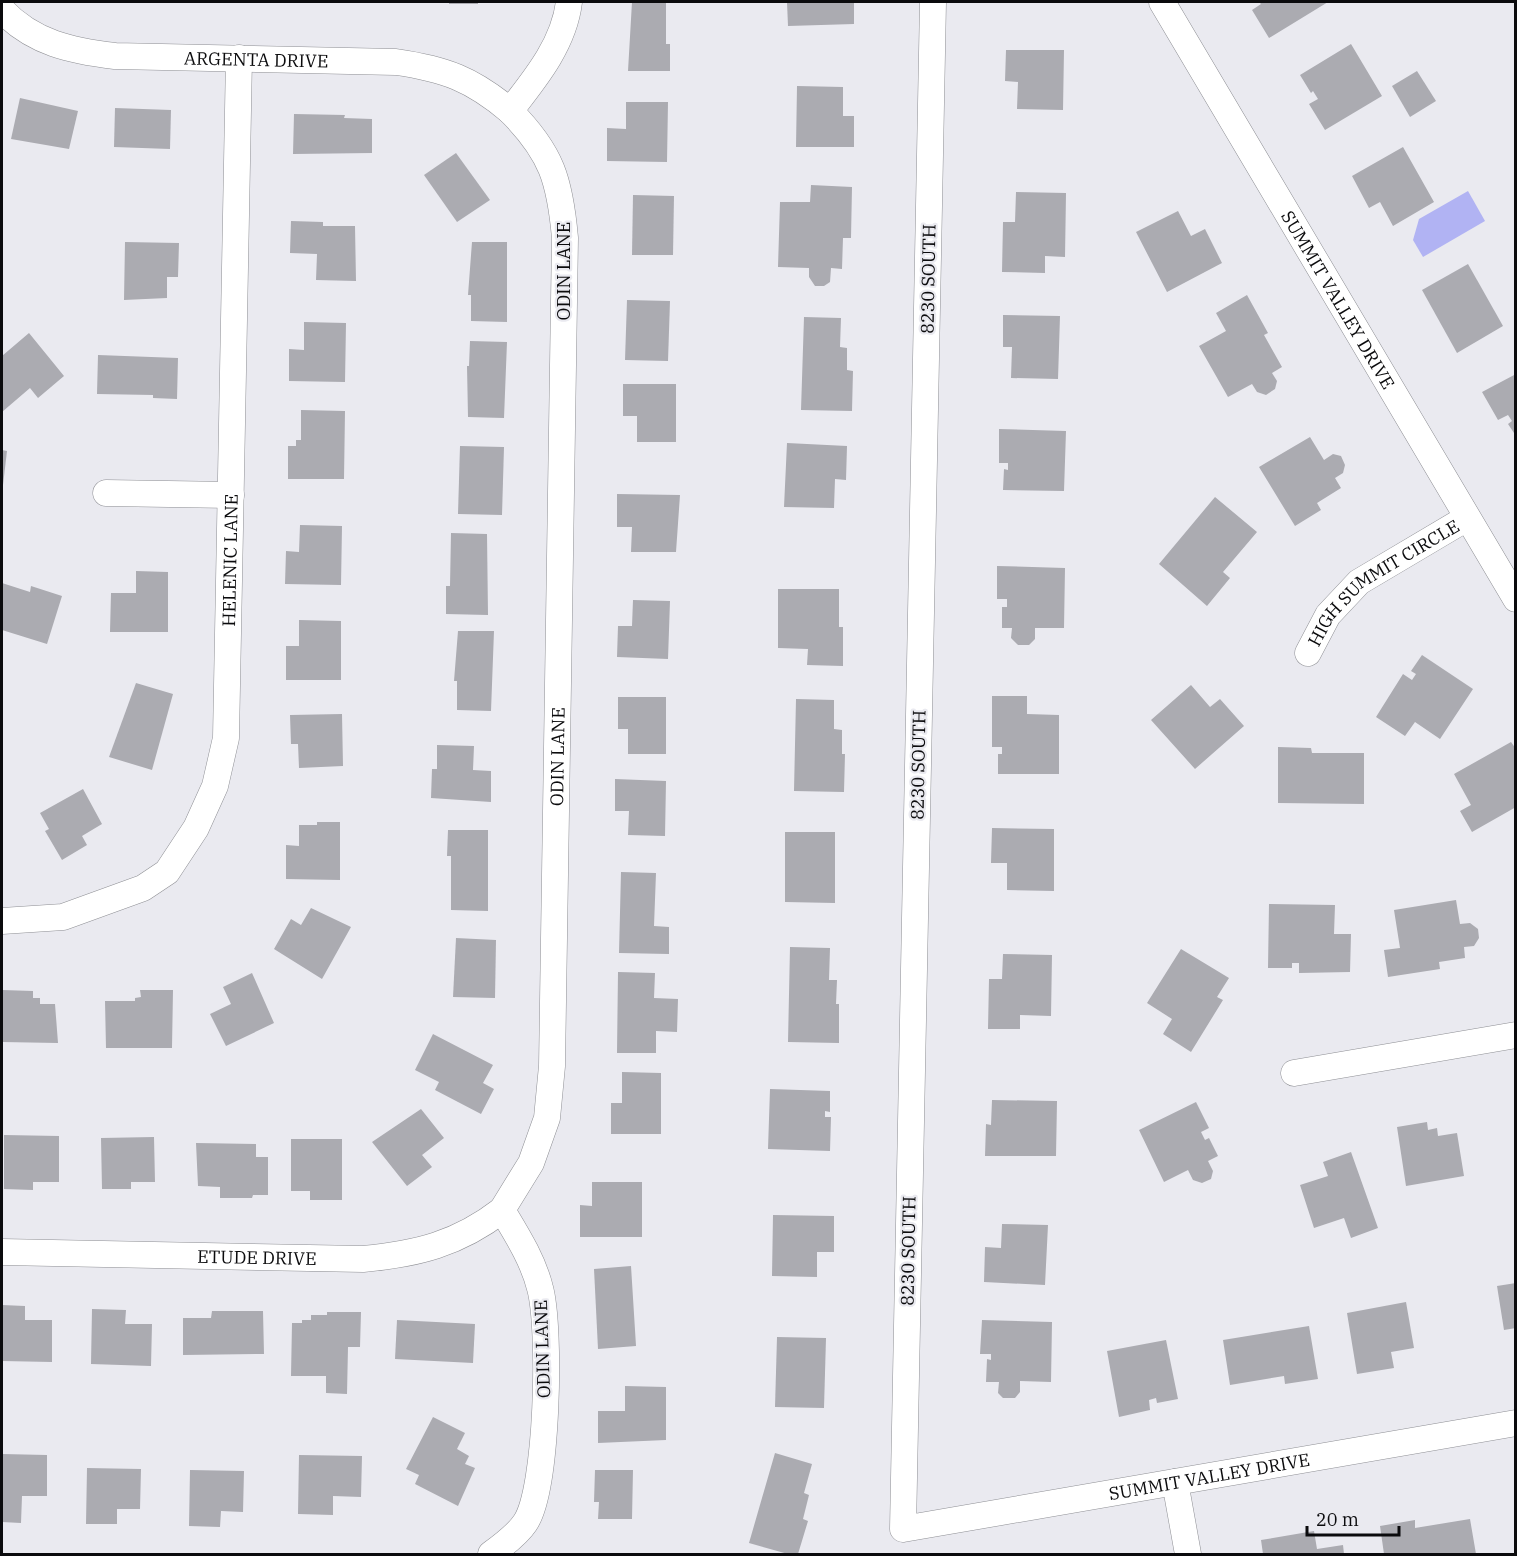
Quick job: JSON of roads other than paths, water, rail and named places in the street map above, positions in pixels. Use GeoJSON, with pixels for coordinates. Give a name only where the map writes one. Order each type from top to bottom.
{"type":"FeatureCollection","features":[{"type":"Feature","properties":{"kind":"street"},"geometry":{"type":"LineString","coordinates":[[510,111],[549,58],[559,39],[569,2]]}},
{"type":"Feature","properties":{"kind":"street","name":"8230 SOUTH"},"geometry":{"type":"LineString","coordinates":[[903,1529],[933,2]]}},
{"type":"Feature","properties":{"kind":"street","name":"SUMMIT VALLEY DRIVE"},"geometry":{"type":"LineString","coordinates":[[1162,2],[1515,599]]}},
{"type":"Feature","properties":{"kind":"street","name":"ARGENTA DRIVE"},"geometry":{"type":"LineString","coordinates":[[2,10],[15,24],[71,51],[115,56],[396,62],[418,65],[470,81],[510,111]]}},
{"type":"Feature","properties":{"kind":"street","name":"HELENIC LANE"},"geometry":{"type":"LineString","coordinates":[[2,921],[63,917],[143,888],[167,872],[196,828],[215,786],[226,738],[239,58]]}},
{"type":"Feature","properties":{"kind":"street","name":"ODIN LANE"},"geometry":{"type":"LineString","coordinates":[[491,1554],[525,1523],[537,1488],[543,1453],[545,1329],[540,1289],[525,1248],[502,1210],[531,1163],[547,1118],[552,1066],[565,238],[561,192],[553,169],[534,137],[510,111]]}},
{"type":"Feature","properties":{"kind":"street"},"geometry":{"type":"LineString","coordinates":[[106,493],[231,495]]}},
{"type":"Feature","properties":{"kind":"street","name":"HIGH SUMMIT CIRCLE"},"geometry":{"type":"LineString","coordinates":[[1308,653],[1328,615],[1359,582],[1467,518]]}},
{"type":"Feature","properties":{"kind":"street"},"geometry":{"type":"LineString","coordinates":[[1294,1073],[1515,1035]]}},
{"type":"Feature","properties":{"kind":"street","name":"ETUDE DRIVE"},"geometry":{"type":"LineString","coordinates":[[2,1252],[363,1259],[410,1254],[460,1237],[502,1210]]}},
{"type":"Feature","properties":{"kind":"street","name":"SUMMIT VALLEY DRIVE"},"geometry":{"type":"LineString","coordinates":[[903,1529],[1515,1423]]}},
{"type":"Feature","properties":{"kind":"street"},"geometry":{"type":"LineString","coordinates":[[1175,1482],[1188,1554]]}}]}
